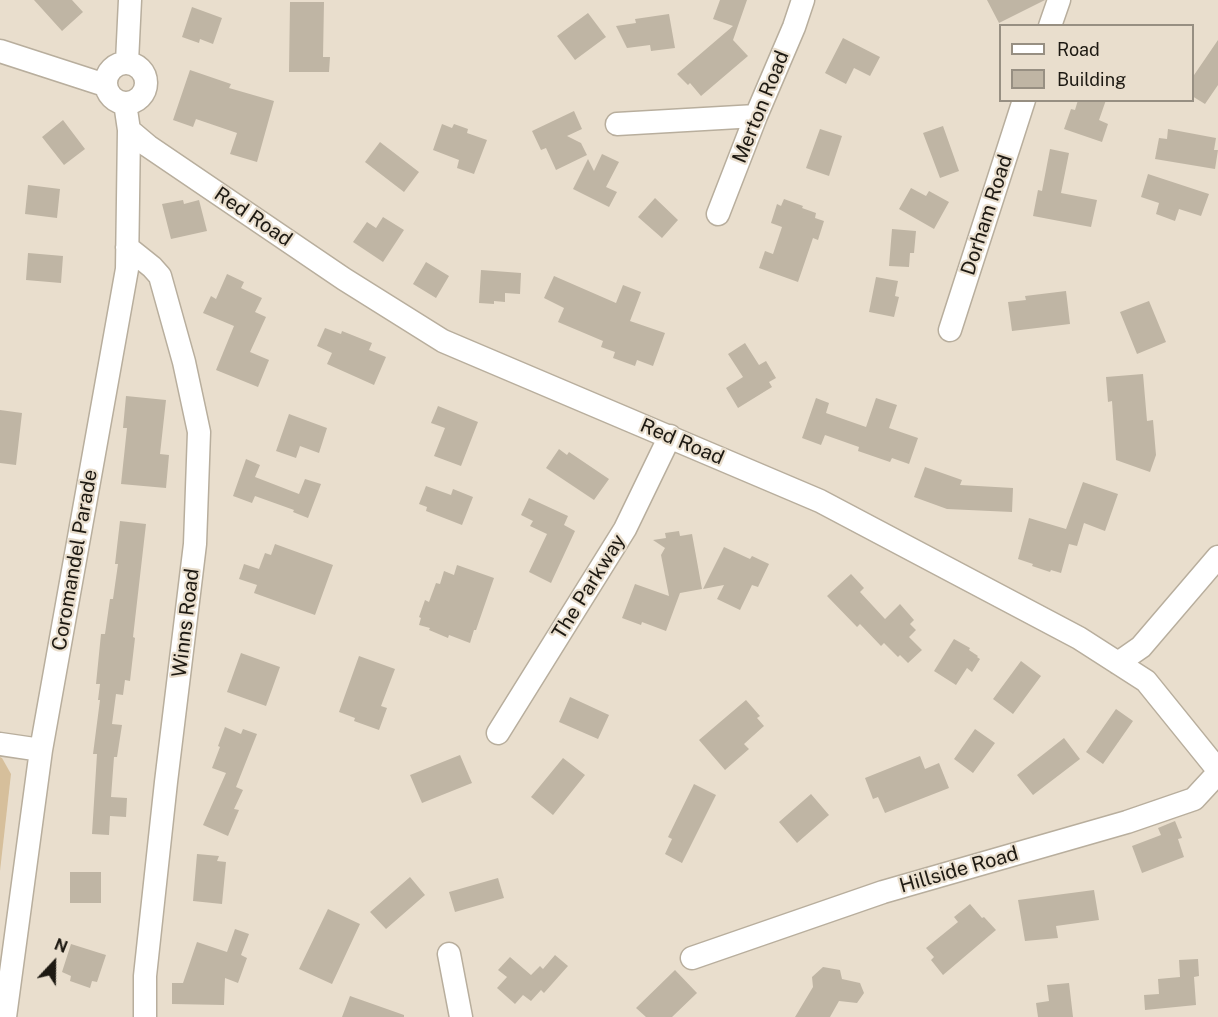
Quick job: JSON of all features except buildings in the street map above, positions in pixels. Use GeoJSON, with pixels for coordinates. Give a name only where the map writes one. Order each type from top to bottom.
{"type":"FeatureCollection","features":[{"type":"Feature","properties":{"kind":"street"},"geometry":{"type":"LineString","coordinates":[[128,62],[130,0]]}},
{"type":"Feature","properties":{"kind":"street","name":"Merton Road"},"geometry":{"type":"LineString","coordinates":[[718,214],[803,0]]}},
{"type":"Feature","properties":{"kind":"street"},"geometry":{"type":"LineString","coordinates":[[1051,24],[1059,0]]}},
{"type":"Feature","properties":{"kind":"street"},"geometry":{"type":"LineString","coordinates":[[0,51],[105,85]]}},
{"type":"Feature","properties":{"kind":"street"},"geometry":{"type":"LineString","coordinates":[[128,62],[140,68],[146,80],[143,94],[132,103],[118,102],[112,98],[105,85],[105,79],[111,68],[128,62]]}},
{"type":"Feature","properties":{"kind":"street","name":"Dorham Road"},"geometry":{"type":"LineString","coordinates":[[951,330],[1023,102]]}},
{"type":"Feature","properties":{"kind":"street","name":"Coromandel Parade"},"geometry":{"type":"LineString","coordinates":[[5,1017],[41,750],[134,260],[129,130],[125,103]]}},
{"type":"Feature","properties":{"kind":"street"},"geometry":{"type":"LineString","coordinates":[[617,124],[756,116]]}},
{"type":"Feature","properties":{"kind":"street","name":"Red Road"},"geometry":{"type":"LineString","coordinates":[[129,130],[158,153],[344,279],[443,341],[820,501],[1079,638],[1146,681],[1218,771]]}},
{"type":"Feature","properties":{"kind":"street","name":"Winns Road"},"geometry":{"type":"LineString","coordinates":[[134,260],[160,276],[184,362],[200,432],[195,544],[146,964],[145,1017]]}},
{"type":"Feature","properties":{"kind":"street","name":"The Parkway"},"geometry":{"type":"LineString","coordinates":[[498,733],[625,529],[670,436]]}},
{"type":"Feature","properties":{"kind":"street"},"geometry":{"type":"LineString","coordinates":[[1118,663],[1141,647],[1218,557]]}},
{"type":"Feature","properties":{"kind":"street"},"geometry":{"type":"LineString","coordinates":[[0,744],[41,750]]}},
{"type":"Feature","properties":{"kind":"street","name":"Hillside Road"},"geometry":{"type":"LineString","coordinates":[[692,958],[883,892],[1127,822],[1194,799],[1218,771]]}},
{"type":"Feature","properties":{"kind":"street"},"geometry":{"type":"LineString","coordinates":[[449,954],[461,1017]]}},
{"type":"Feature","properties":{"kind":"shaded area"},"geometry":{"type":"Polygon","coordinates":[[[0,757],[11,774],[0,871],[0,757]]]}}]}
